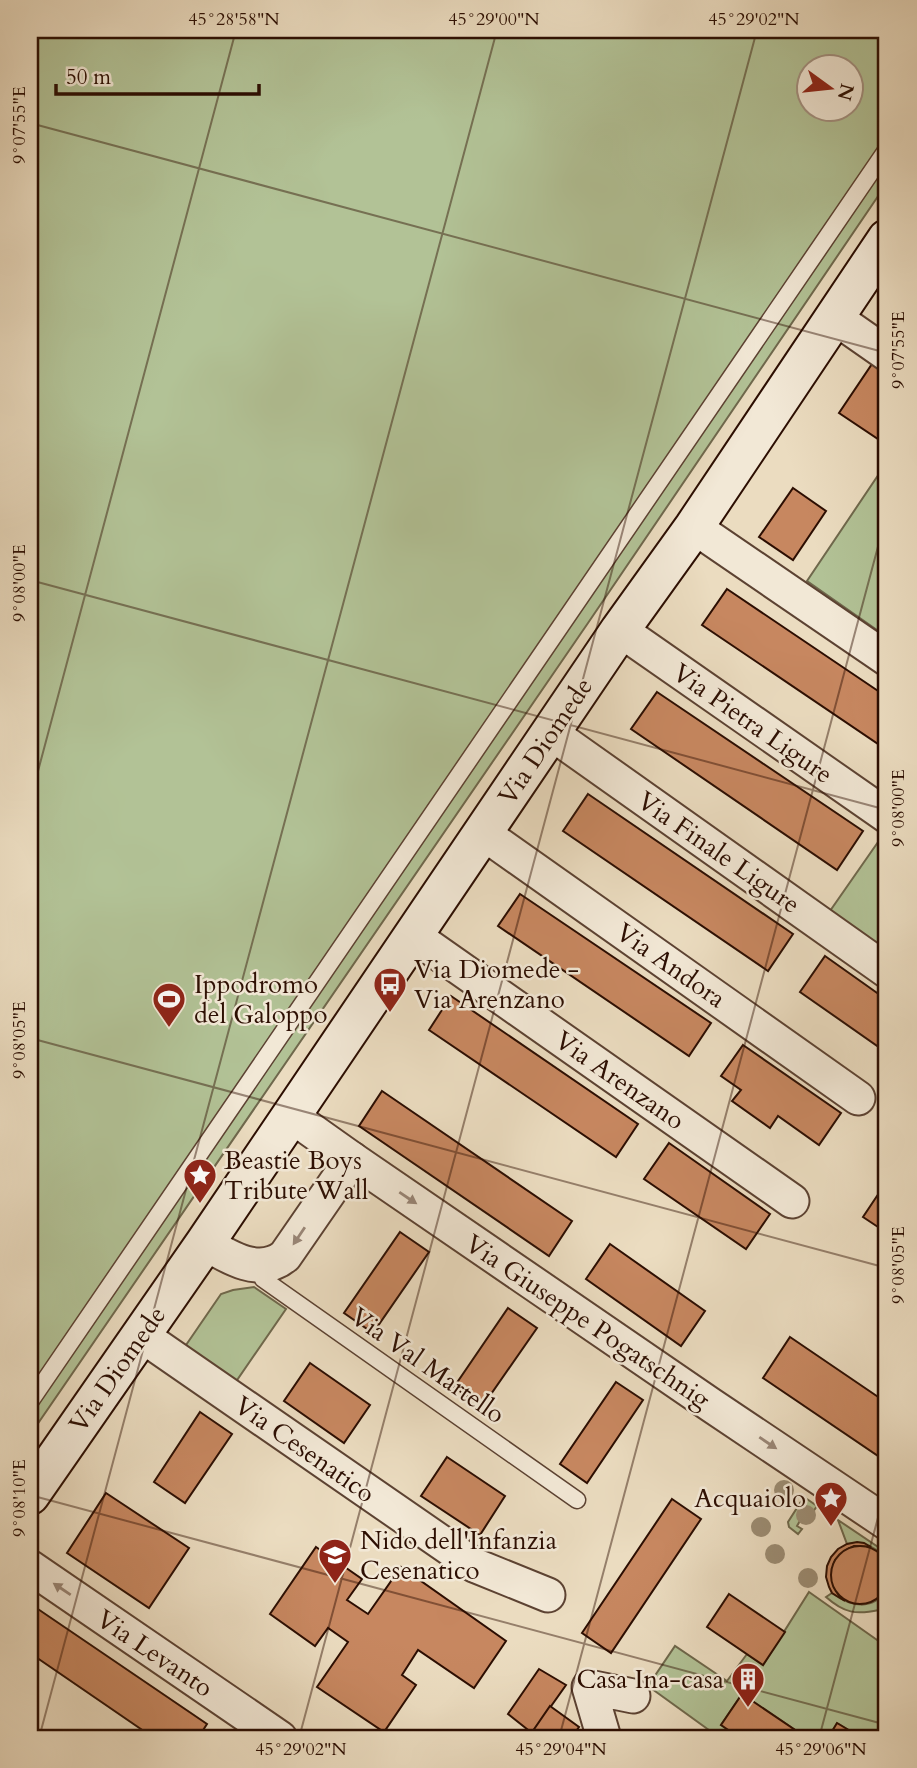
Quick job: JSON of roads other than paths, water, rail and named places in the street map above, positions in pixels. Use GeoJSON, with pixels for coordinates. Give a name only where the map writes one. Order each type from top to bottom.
{"type":"FeatureCollection","features":[{"type":"Feature","properties":{"kind":"street","name":"Via Diomede"},"geometry":{"type":"LineString","coordinates":[[30,1495],[205,1243],[620,630],[694,527],[887,240]]}},
{"type":"Feature","properties":{"kind":"street"},"geometry":{"type":"LineString","coordinates":[[834,317],[887,354]]}},
{"type":"Feature","properties":{"kind":"street"},"geometry":{"type":"LineString","coordinates":[[694,527],[887,659]]}},
{"type":"Feature","properties":{"kind":"street","name":"Via Pietra Ligure"},"geometry":{"type":"LineString","coordinates":[[620,630],[887,817]]}},
{"type":"Feature","properties":{"kind":"street","name":"Via Finale Ligure"},"geometry":{"type":"LineString","coordinates":[[551,733],[887,971]]}},
{"type":"Feature","properties":{"kind":"street","name":"Via Andora"},"geometry":{"type":"LineString","coordinates":[[483,833],[858,1098]]}},
{"type":"Feature","properties":{"kind":"street","name":"Via Arenzano"},"geometry":{"type":"LineString","coordinates":[[414,936],[792,1201]]}},
{"type":"Feature","properties":{"kind":"street","name":"Via Giuseppe Pogatschnig"},"geometry":{"type":"LineString","coordinates":[[290,1115],[887,1523]]}},
{"type":"Feature","properties":{"kind":"street"},"geometry":{"type":"LineString","coordinates":[[205,1243],[235,1261],[257,1265],[278,1262],[285,1256],[352,1159]]}},
{"type":"Feature","properties":{"kind":"street","name":"Via Cesenatico"},"geometry":{"type":"LineString","coordinates":[[141,1335],[474,1565],[548,1595]]}},
{"type":"Feature","properties":{"kind":"street","name":"Via Levanto"},"geometry":{"type":"LineString","coordinates":[[30,1567],[280,1738]]}},
{"type":"Feature","properties":{"kind":"street"},"geometry":{"type":"LineString","coordinates":[[604,1738],[589,1687],[633,1696]]}},
{"type":"Feature","properties":{"kind":"lane"},"geometry":{"type":"LineString","coordinates":[[30,1402],[887,149]]}},
{"type":"Feature","properties":{"kind":"lane","name":"Via Val Martello"},"geometry":{"type":"LineString","coordinates":[[257,1265],[263,1279],[577,1500]]}},
{"type":"Feature","properties":{"kind":"place","name":"Via Diomede - Via Arenzano"},"geometry":{"type":"Point","coordinates":[390,1014]}},
{"type":"Feature","properties":{"kind":"place","name":"Ippodromo del Galoppo"},"geometry":{"type":"Point","coordinates":[169,1029]}},
{"type":"Feature","properties":{"kind":"place","name":"Beastie Boys Tribute Wall"},"geometry":{"type":"Point","coordinates":[200,1205]}},
{"type":"Feature","properties":{"kind":"place","name":"Acquaiolo"},"geometry":{"type":"Point","coordinates":[831,1528]}},
{"type":"Feature","properties":{"kind":"place","name":"Nido dell'Infanzia Cesenatico"},"geometry":{"type":"Point","coordinates":[335,1585]}},
{"type":"Feature","properties":{"kind":"place","name":"Casa Ina-casa"},"geometry":{"type":"Point","coordinates":[748,1709]}}]}
